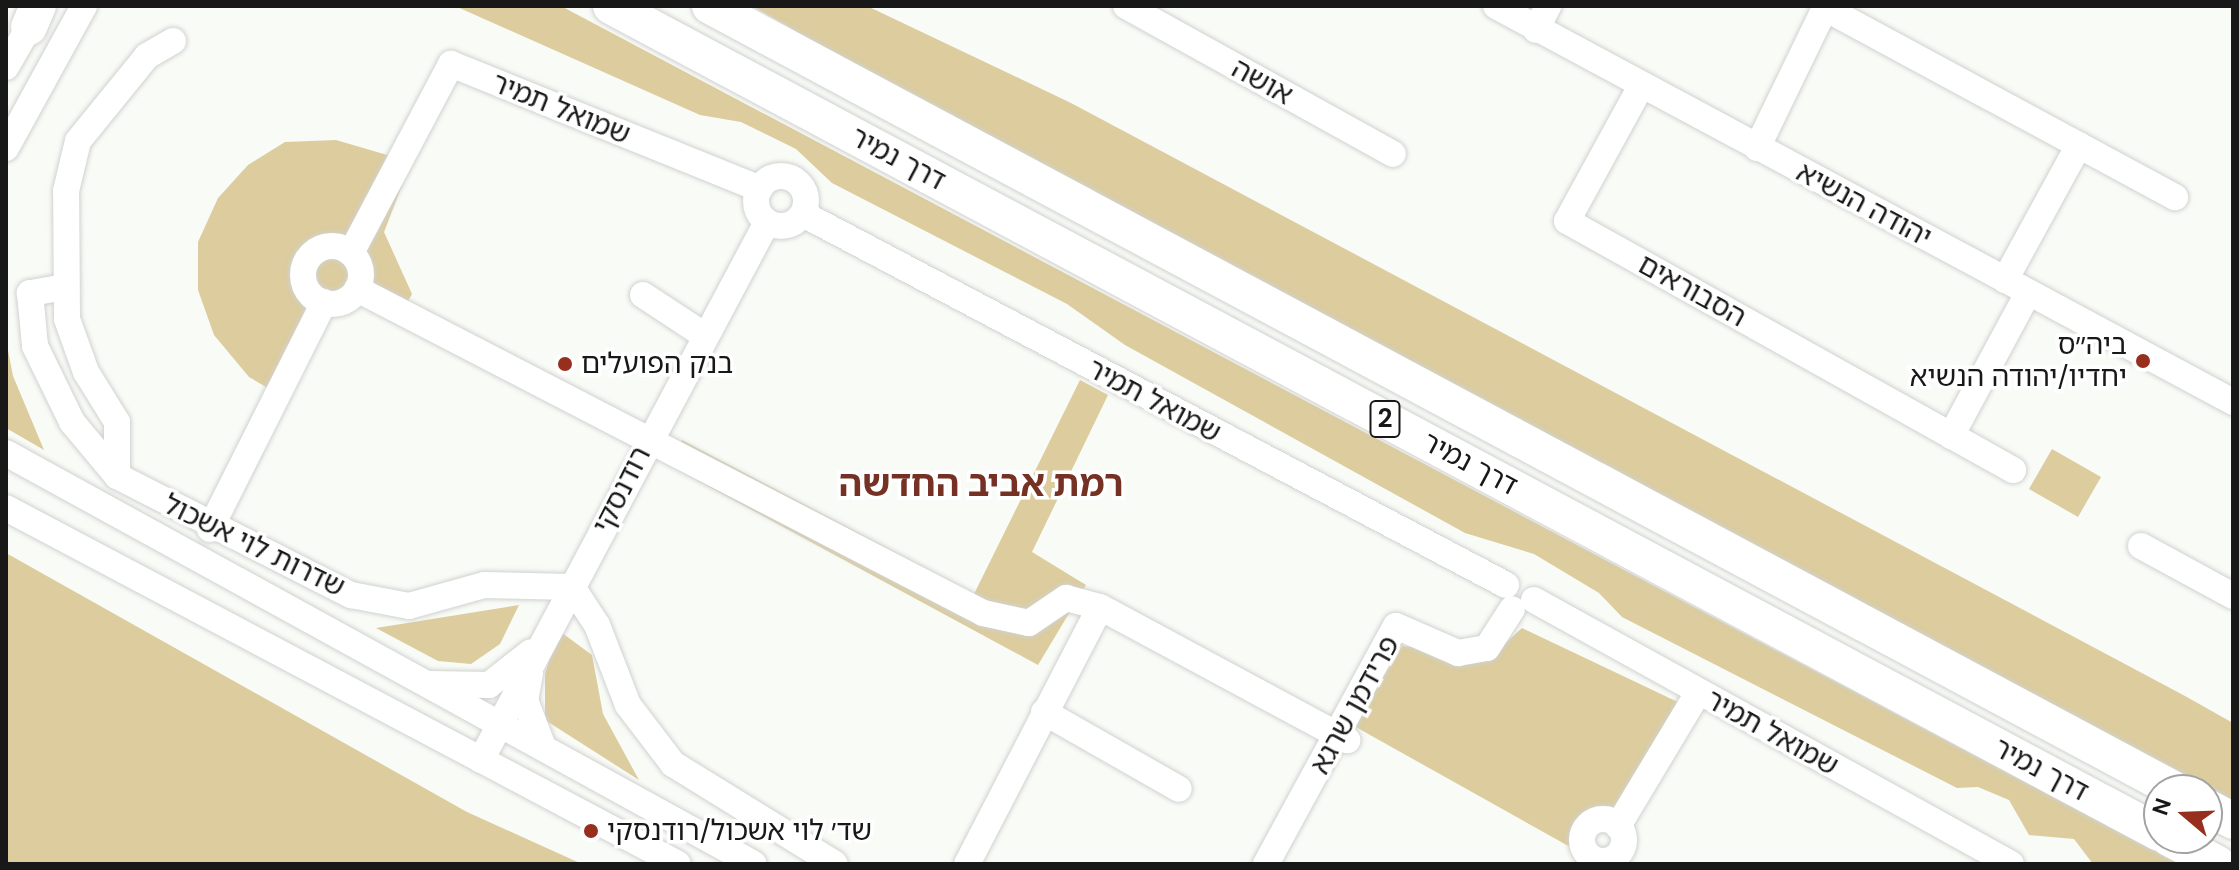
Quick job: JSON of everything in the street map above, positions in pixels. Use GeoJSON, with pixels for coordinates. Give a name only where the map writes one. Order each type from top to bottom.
{"type":"FeatureCollection","features":[{"type":"Feature","properties":{"kind":"highway","name":"דרך נמיר"},"geometry":{"type":"LineString","coordinates":[[611,6],[2143,824]]}},
{"type":"Feature","properties":{"kind":"highway","name":"דרך נמיר"},"geometry":{"type":"LineString","coordinates":[[710,6],[2145,774]]}},
{"type":"Feature","properties":{"kind":"highway"},"geometry":{"type":"LineString","coordinates":[[2199,854],[2218,864]]}},
{"type":"Feature","properties":{"kind":"street"},"geometry":{"type":"LineString","coordinates":[[6,148],[84,6]]}},
{"type":"Feature","properties":{"kind":"street","name":"יהודה הנשיא"},"geometry":{"type":"LineString","coordinates":[[1496,6],[2233,402]]}},
{"type":"Feature","properties":{"kind":"street"},"geometry":{"type":"LineString","coordinates":[[1536,30],[1548,6]]}},
{"type":"Feature","properties":{"kind":"street","name":"אושה"},"geometry":{"type":"LineString","coordinates":[[1129,7],[1393,154]]}},
{"type":"Feature","properties":{"kind":"street"},"geometry":{"type":"LineString","coordinates":[[1757,148],[1825,8],[2175,197]]}},
{"type":"Feature","properties":{"kind":"street"},"geometry":{"type":"LineString","coordinates":[[6,67],[36,13]]}},
{"type":"Feature","properties":{"kind":"street"},"geometry":{"type":"LineString","coordinates":[[117,476],[117,422],[86,372],[67,319],[66,191],[78,141],[147,56],[173,41]]}},
{"type":"Feature","properties":{"kind":"street","name":"שמואל תמיר"},"geometry":{"type":"LineString","coordinates":[[351,253],[451,64],[760,189]]}},
{"type":"Feature","properties":{"kind":"street","name":"הסבוראים"},"geometry":{"type":"LineString","coordinates":[[1641,86],[1567,221],[2013,470]]}},
{"type":"Feature","properties":{"kind":"street"},"geometry":{"type":"LineString","coordinates":[[1951,436],[2079,145]]}},
{"type":"Feature","properties":{"kind":"street"},"geometry":{"type":"LineString","coordinates":[[773,178],[790,178],[806,197],[803,214],[783,227],[767,222],[757,206],[760,189],[773,178]]}},
{"type":"Feature","properties":{"kind":"street","name":"שמואל תמיר"},"geometry":{"type":"LineString","coordinates":[[803,214],[2011,864]]}},
{"type":"Feature","properties":{"kind":"street","name":"רודנסקי"},"geometry":{"type":"LineString","coordinates":[[481,760],[534,650],[572,587],[650,435],[767,222]]}},
{"type":"Feature","properties":{"kind":"street"},"geometry":{"type":"LineString","coordinates":[[328,246],[351,253],[361,275],[357,289],[340,303],[324,302],[304,282],[307,261],[328,246]]}},
{"type":"Feature","properties":{"kind":"street"},"geometry":{"type":"LineString","coordinates":[[65,287],[30,293],[35,346],[72,422],[117,476]]}},
{"type":"Feature","properties":{"kind":"street"},"geometry":{"type":"LineString","coordinates":[[357,289],[650,435],[983,613],[1029,623],[1066,598],[1100,607],[1342,737]]}},
{"type":"Feature","properties":{"kind":"street"},"geometry":{"type":"LineString","coordinates":[[643,295],[704,335]]}},
{"type":"Feature","properties":{"kind":"street"},"geometry":{"type":"LineString","coordinates":[[210,529],[324,302]]}},
{"type":"Feature","properties":{"kind":"street","name":"שדרות לוי אשכול"},"geometry":{"type":"LineString","coordinates":[[6,453],[754,864]]}},
{"type":"Feature","properties":{"kind":"street","name":"שדרות לוי אשכול"},"geometry":{"type":"LineString","coordinates":[[117,476],[210,529],[351,595],[409,606],[484,585],[572,587]]}},
{"type":"Feature","properties":{"kind":"street"},"geometry":{"type":"LineString","coordinates":[[6,508],[678,864]]}},
{"type":"Feature","properties":{"kind":"street"},"geometry":{"type":"LineString","coordinates":[[2141,546],[2233,596]]}},
{"type":"Feature","properties":{"kind":"street"},"geometry":{"type":"LineString","coordinates":[[572,587],[597,625],[628,705],[673,764],[835,864]]}},
{"type":"Feature","properties":{"kind":"street","name":"פרידמן שרגא"},"geometry":{"type":"LineString","coordinates":[[1266,864],[1342,737],[1396,626],[1458,653],[1487,648],[1517,598]]}},
{"type":"Feature","properties":{"kind":"street"},"geometry":{"type":"LineString","coordinates":[[967,864],[1100,607]]}},
{"type":"Feature","properties":{"kind":"street"},"geometry":{"type":"LineString","coordinates":[[426,684],[489,685],[534,650]]}},
{"type":"Feature","properties":{"kind":"street"},"geometry":{"type":"LineString","coordinates":[[534,650],[525,700],[543,747]]}},
{"type":"Feature","properties":{"kind":"street"},"geometry":{"type":"LineString","coordinates":[[1596,862],[1620,851],[1618,826],[1698,693]]}},
{"type":"Feature","properties":{"kind":"street"},"geometry":{"type":"LineString","coordinates":[[1044,712],[1179,789]]}},
{"type":"Feature","properties":{"kind":"shaded area"},"geometry":{"type":"Polygon","coordinates":[[[455,6],[561,6],[2143,845],[2143,854],[2160,854],[2179,864],[2093,864],[2074,839],[2029,835],[2009,800],[1978,787],[1957,788],[1622,617],[1599,593],[1534,554],[1465,533],[1125,345],[1067,304],[832,183],[796,149],[741,122],[700,115],[455,6]]]}},
{"type":"Feature","properties":{"kind":"shaded area"},"geometry":{"type":"Polygon","coordinates":[[[752,6],[867,6],[1071,103],[2185,696],[2233,723],[2233,806],[2223,801],[2223,774],[2173,774],[1040,171],[752,6]]]}},
{"type":"Feature","properties":{"kind":"shaded area"},"geometry":{"type":"Polygon","coordinates":[[[336,140],[411,162],[384,232],[412,294],[397,321],[355,301],[332,316],[285,398],[249,377],[214,335],[198,290],[198,242],[218,198],[248,165],[285,142],[336,140]]]}},
{"type":"Feature","properties":{"kind":"shaded area"},"geometry":{"type":"Polygon","coordinates":[[[6,340],[13,376],[44,450],[6,428],[6,340]]]}},
{"type":"Feature","properties":{"kind":"shaded area"},"geometry":{"type":"Polygon","coordinates":[[[1080,380],[1108,395],[1032,552],[1086,585],[1038,665],[669,465],[682,440],[974,594],[1080,380]]]}},
{"type":"Feature","properties":{"kind":"shaded area"},"geometry":{"type":"Polygon","coordinates":[[[2052,449],[2101,477],[2078,517],[2029,489],[2052,449]]]}},
{"type":"Feature","properties":{"kind":"shaded area"},"geometry":{"type":"Polygon","coordinates":[[[6,553],[467,812],[582,864],[6,864],[6,553]]]}},
{"type":"Feature","properties":{"kind":"shaded area"},"geometry":{"type":"Polygon","coordinates":[[[519,605],[500,644],[471,664],[438,661],[376,628],[519,605]]]}},
{"type":"Feature","properties":{"kind":"shaded area"},"geometry":{"type":"Polygon","coordinates":[[[1522,628],[1682,704],[1624,806],[1596,810],[1573,828],[1572,848],[1354,726],[1402,646],[1492,655],[1522,628]]]}},
{"type":"Feature","properties":{"kind":"shaded area"},"geometry":{"type":"Polygon","coordinates":[[[558,630],[592,655],[603,714],[639,780],[545,720],[545,674],[558,630]]]}},
{"type":"Feature","properties":{"kind":"place","name":"ביה״ס יחדיו/יהודה הנשיא"},"geometry":{"type":"Point","coordinates":[2143,361]}},
{"type":"Feature","properties":{"kind":"place","name":"בנק הפועלים"},"geometry":{"type":"Point","coordinates":[565,364]}},
{"type":"Feature","properties":{"kind":"place","name":"שד׳ לוי אשכול/רודנסקי"},"geometry":{"type":"Point","coordinates":[591,831]}},
{"type":"Feature","properties":{"kind":"district","name":"רמת אביב החדשה"},"geometry":{"type":"Point","coordinates":[981,484]}}]}
